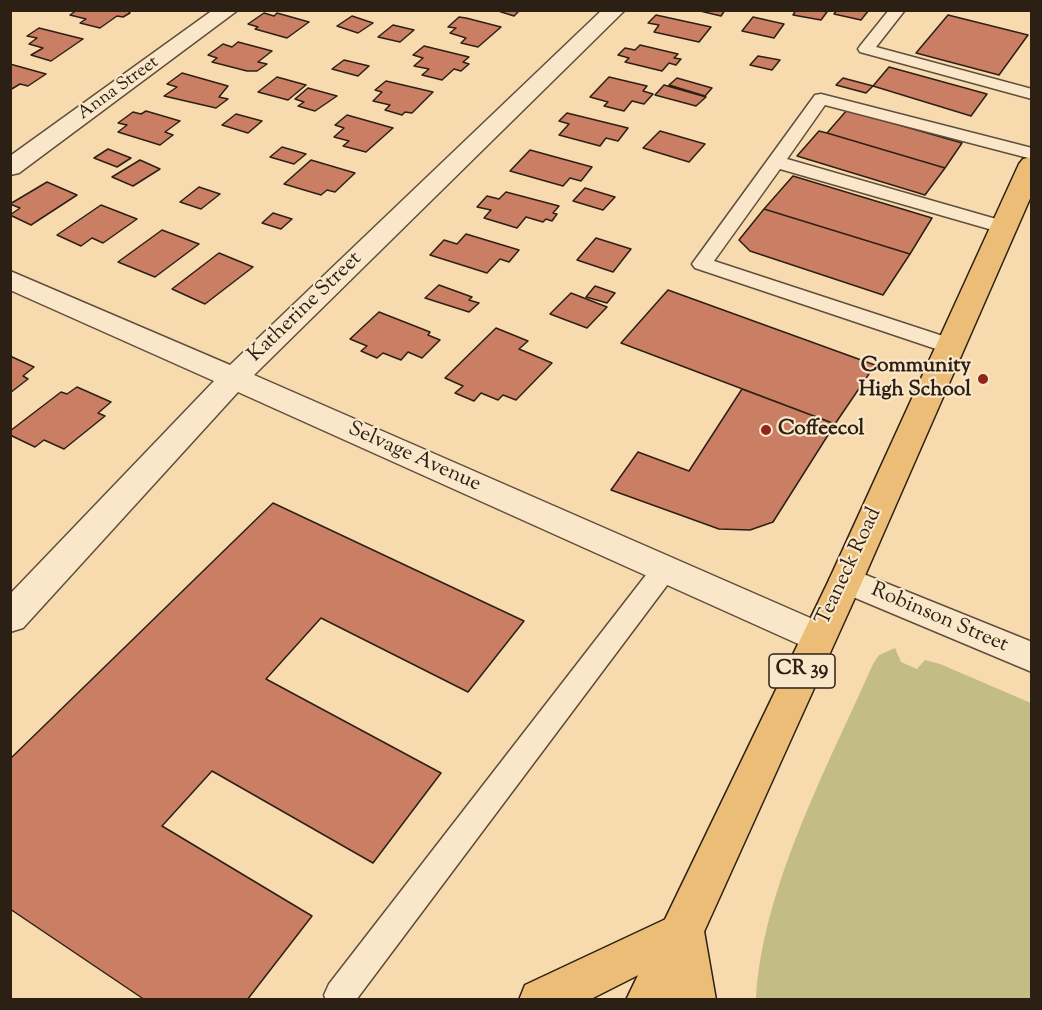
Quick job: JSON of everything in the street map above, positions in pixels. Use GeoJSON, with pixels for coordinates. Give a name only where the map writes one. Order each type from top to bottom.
{"type":"FeatureCollection","features":[{"type":"Feature","properties":{"kind":"main road","name":"Teaneck Road"},"geometry":{"type":"LineString","coordinates":[[648,999],[683,931],[846,580],[1032,164]]}},
{"type":"Feature","properties":{"kind":"main road"},"geometry":{"type":"LineString","coordinates":[[541,999],[683,931],[694,999]]}},
{"type":"Feature","properties":{"kind":"street","name":"Anna Street"},"geometry":{"type":"LineString","coordinates":[[10,168],[228,10]]}},
{"type":"Feature","properties":{"kind":"street","name":"Katherine Street"},"geometry":{"type":"LineString","coordinates":[[10,618],[234,378],[615,10]]}},
{"type":"Feature","properties":{"kind":"street","name":"Selvage Avenue"},"geometry":{"type":"LineString","coordinates":[[10,279],[818,637]]}},
{"type":"Feature","properties":{"kind":"street","name":"Robinson Street"},"geometry":{"type":"LineString","coordinates":[[846,580],[1032,658]]}},
{"type":"Feature","properties":{"kind":"lane"},"geometry":{"type":"LineString","coordinates":[[898,10],[866,49],[1032,94]]}},
{"type":"Feature","properties":{"kind":"lane"},"geometry":{"type":"LineString","coordinates":[[950,346],[702,264],[822,99],[1032,154]]}},
{"type":"Feature","properties":{"kind":"lane"},"geometry":{"type":"LineString","coordinates":[[776,162],[1003,227]]}},
{"type":"Feature","properties":{"kind":"lane"},"geometry":{"type":"LineString","coordinates":[[340,995],[665,569]]}},
{"type":"Feature","properties":{"kind":"shaded area"},"geometry":{"type":"Polygon","coordinates":[[[895,648],[901,662],[917,669],[925,660],[940,664],[1031,703],[1031,999],[756,999],[761,957],[770,914],[800,828],[873,664],[879,655],[895,648]]]}},
{"type":"Feature","properties":{"kind":"building"},"geometry":{"type":"Polygon","coordinates":[[[77,10],[127,10],[130,13],[123,17],[117,16],[100,28],[80,23],[86,19],[70,15],[77,10]]]}},
{"type":"Feature","properties":{"kind":"building"},"geometry":{"type":"Polygon","coordinates":[[[495,10],[520,10],[514,16],[495,10]]]}},
{"type":"Feature","properties":{"kind":"building"},"geometry":{"type":"Polygon","coordinates":[[[696,10],[725,10],[721,16],[696,10]]]}},
{"type":"Feature","properties":{"kind":"building"},"geometry":{"type":"Polygon","coordinates":[[[796,10],[827,12],[821,20],[793,15],[796,10]]]}},
{"type":"Feature","properties":{"kind":"building"},"geometry":{"type":"Polygon","coordinates":[[[837,10],[869,10],[861,20],[834,14],[837,10]]]}},
{"type":"Feature","properties":{"kind":"building"},"geometry":{"type":"Polygon","coordinates":[[[264,13],[274,16],[277,13],[309,22],[287,38],[255,29],[258,27],[248,24],[264,13]]]}},
{"type":"Feature","properties":{"kind":"building"},"geometry":{"type":"Polygon","coordinates":[[[656,15],[711,27],[699,42],[654,32],[659,25],[648,23],[656,15]]]}},
{"type":"Feature","properties":{"kind":"building"},"geometry":{"type":"Polygon","coordinates":[[[948,15],[1028,35],[999,75],[916,53],[948,15]]]}},
{"type":"Feature","properties":{"kind":"building"},"geometry":{"type":"Polygon","coordinates":[[[352,16],[373,23],[358,33],[337,26],[352,16]]]}},
{"type":"Feature","properties":{"kind":"building"},"geometry":{"type":"Polygon","coordinates":[[[459,17],[501,27],[478,47],[461,43],[466,38],[450,33],[456,28],[448,27],[459,17]]]}},
{"type":"Feature","properties":{"kind":"building"},"geometry":{"type":"Polygon","coordinates":[[[753,17],[784,24],[774,38],[742,31],[753,17]]]}},
{"type":"Feature","properties":{"kind":"building"},"geometry":{"type":"Polygon","coordinates":[[[393,25],[414,30],[400,42],[378,37],[393,25]]]}},
{"type":"Feature","properties":{"kind":"building"},"geometry":{"type":"Polygon","coordinates":[[[39,28],[83,39],[51,61],[31,55],[43,48],[29,44],[37,38],[27,36],[39,28]]]}},
{"type":"Feature","properties":{"kind":"building"},"geometry":{"type":"Polygon","coordinates":[[[238,42],[272,51],[258,62],[267,64],[257,71],[247,71],[212,62],[217,58],[208,55],[223,44],[232,47],[238,42]]]}},
{"type":"Feature","properties":{"kind":"building"},"geometry":{"type":"Polygon","coordinates":[[[640,45],[678,54],[674,58],[681,59],[676,65],[669,63],[662,71],[625,62],[629,58],[618,55],[625,48],[635,50],[640,45]]]}},
{"type":"Feature","properties":{"kind":"building"},"geometry":{"type":"Polygon","coordinates":[[[424,46],[469,57],[463,62],[469,64],[461,71],[454,69],[442,80],[422,75],[429,69],[414,66],[423,58],[413,55],[424,46]]]}},
{"type":"Feature","properties":{"kind":"building"},"geometry":{"type":"Polygon","coordinates":[[[758,56],[780,60],[772,70],[750,65],[758,56]]]}},
{"type":"Feature","properties":{"kind":"building"},"geometry":{"type":"Polygon","coordinates":[[[344,60],[369,66],[358,76],[332,69],[344,60]]]}},
{"type":"Feature","properties":{"kind":"building"},"geometry":{"type":"Polygon","coordinates":[[[10,64],[46,74],[28,86],[20,84],[10,90],[10,64]]]}},
{"type":"Feature","properties":{"kind":"building"},"geometry":{"type":"Polygon","coordinates":[[[889,67],[987,94],[971,116],[873,86],[889,67]]]}},
{"type":"Feature","properties":{"kind":"building"},"geometry":{"type":"Polygon","coordinates":[[[182,73],[228,86],[219,97],[228,99],[216,108],[164,96],[177,87],[167,84],[182,73]]]}},
{"type":"Feature","properties":{"kind":"building"},"geometry":{"type":"Polygon","coordinates":[[[277,77],[306,85],[288,100],[258,92],[277,77]]]}},
{"type":"Feature","properties":{"kind":"building"},"geometry":{"type":"Polygon","coordinates":[[[609,77],[647,86],[643,91],[653,94],[644,104],[632,101],[624,111],[604,106],[608,102],[590,97],[609,77]]]}},
{"type":"Feature","properties":{"kind":"building"},"geometry":{"type":"Polygon","coordinates":[[[677,78],[712,88],[705,96],[669,85],[677,78]]]}},
{"type":"Feature","properties":{"kind":"building"},"geometry":{"type":"Polygon","coordinates":[[[843,78],[873,86],[866,93],[836,85],[843,78]]]}},
{"type":"Feature","properties":{"kind":"building"},"geometry":{"type":"Polygon","coordinates":[[[386,81],[433,92],[412,113],[405,112],[402,115],[385,110],[390,105],[373,101],[382,92],[375,90],[386,81]]]}},
{"type":"Feature","properties":{"kind":"building"},"geometry":{"type":"Polygon","coordinates":[[[664,85],[706,97],[696,106],[655,95],[664,85]]]}},
{"type":"Feature","properties":{"kind":"building"},"geometry":{"type":"Polygon","coordinates":[[[308,88],[337,96],[315,111],[298,106],[304,102],[295,99],[308,88]]]}},
{"type":"Feature","properties":{"kind":"building"},"geometry":{"type":"Polygon","coordinates":[[[847,110],[962,143],[945,168],[827,133],[847,110]]]}},
{"type":"Feature","properties":{"kind":"building"},"geometry":{"type":"Polygon","coordinates":[[[146,111],[180,121],[165,132],[173,135],[160,145],[118,132],[127,125],[118,123],[133,112],[141,114],[146,111]]]}},
{"type":"Feature","properties":{"kind":"building"},"geometry":{"type":"Polygon","coordinates":[[[567,113],[628,128],[618,141],[606,138],[600,146],[559,135],[569,124],[559,121],[567,113]]]}},
{"type":"Feature","properties":{"kind":"building"},"geometry":{"type":"Polygon","coordinates":[[[236,114],[262,121],[248,133],[222,125],[236,114]]]}},
{"type":"Feature","properties":{"kind":"building"},"geometry":{"type":"Polygon","coordinates":[[[347,115],[393,128],[366,152],[343,146],[349,141],[334,137],[344,128],[335,125],[347,115]]]}},
{"type":"Feature","properties":{"kind":"building"},"geometry":{"type":"Polygon","coordinates":[[[660,131],[705,144],[689,162],[643,148],[660,131]]]}},
{"type":"Feature","properties":{"kind":"building"},"geometry":{"type":"Polygon","coordinates":[[[819,131],[945,168],[925,195],[797,156],[819,131]]]}},
{"type":"Feature","properties":{"kind":"building"},"geometry":{"type":"Polygon","coordinates":[[[282,147],[306,154],[294,164],[270,157],[282,147]]]}},
{"type":"Feature","properties":{"kind":"building"},"geometry":{"type":"Polygon","coordinates":[[[108,149],[131,158],[117,167],[94,158],[108,149]]]}},
{"type":"Feature","properties":{"kind":"building"},"geometry":{"type":"Polygon","coordinates":[[[530,150],[592,167],[581,181],[570,178],[563,186],[510,171],[530,150]]]}},
{"type":"Feature","properties":{"kind":"building"},"geometry":{"type":"Polygon","coordinates":[[[140,160],[160,169],[133,186],[112,177],[140,160]]]}},
{"type":"Feature","properties":{"kind":"building"},"geometry":{"type":"Polygon","coordinates":[[[311,160],[355,173],[335,192],[327,190],[321,195],[284,184],[311,160]]]}},
{"type":"Feature","properties":{"kind":"building"},"geometry":{"type":"Polygon","coordinates":[[[793,176],[932,218],[910,254],[764,209],[793,176]]]}},
{"type":"Feature","properties":{"kind":"building"},"geometry":{"type":"Polygon","coordinates":[[[47,182],[77,195],[31,225],[10,215],[20,208],[10,204],[47,182]]]}},
{"type":"Feature","properties":{"kind":"building"},"geometry":{"type":"Polygon","coordinates":[[[199,187],[220,194],[201,209],[180,202],[199,187]]]}},
{"type":"Feature","properties":{"kind":"building"},"geometry":{"type":"Polygon","coordinates":[[[585,188],[615,197],[603,210],[573,201],[585,188]]]}},
{"type":"Feature","properties":{"kind":"building"},"geometry":{"type":"Polygon","coordinates":[[[506,192],[559,206],[553,213],[557,214],[552,221],[546,219],[543,222],[526,217],[517,228],[484,218],[491,210],[477,207],[487,196],[499,199],[506,192]]]}},
{"type":"Feature","properties":{"kind":"building"},"geometry":{"type":"Polygon","coordinates":[[[101,205],[137,219],[103,243],[92,238],[81,246],[57,235],[101,205]]]}},
{"type":"Feature","properties":{"kind":"building"},"geometry":{"type":"Polygon","coordinates":[[[764,209],[910,254],[883,295],[750,251],[739,240],[764,209]]]}},
{"type":"Feature","properties":{"kind":"building"},"geometry":{"type":"Polygon","coordinates":[[[273,213],[292,219],[281,229],[262,223],[273,213]]]}},
{"type":"Feature","properties":{"kind":"building"},"geometry":{"type":"Polygon","coordinates":[[[162,230],[199,244],[155,277],[118,262],[162,230]]]}},
{"type":"Feature","properties":{"kind":"building"},"geometry":{"type":"Polygon","coordinates":[[[466,234],[519,250],[509,262],[500,259],[487,273],[430,255],[444,240],[457,244],[466,234]]]}},
{"type":"Feature","properties":{"kind":"building"},"geometry":{"type":"Polygon","coordinates":[[[596,238],[631,249],[613,272],[577,260],[596,238]]]}},
{"type":"Feature","properties":{"kind":"building"},"geometry":{"type":"Polygon","coordinates":[[[219,253],[253,267],[205,304],[172,289],[219,253]]]}},
{"type":"Feature","properties":{"kind":"building"},"geometry":{"type":"Polygon","coordinates":[[[439,285],[472,297],[469,300],[479,303],[469,312],[425,298],[439,285]]]}},
{"type":"Feature","properties":{"kind":"building"},"geometry":{"type":"Polygon","coordinates":[[[595,286],[615,293],[607,303],[586,297],[595,286]]]}},
{"type":"Feature","properties":{"kind":"building"},"geometry":{"type":"Polygon","coordinates":[[[668,290],[875,365],[835,424],[621,343],[668,290]]]}},
{"type":"Feature","properties":{"kind":"building"},"geometry":{"type":"Polygon","coordinates":[[[571,293],[607,307],[587,328],[550,314],[571,293]]]}},
{"type":"Feature","properties":{"kind":"building"},"geometry":{"type":"Polygon","coordinates":[[[379,312],[430,332],[428,335],[440,340],[422,358],[408,352],[401,360],[383,353],[377,358],[361,351],[367,346],[350,339],[379,312]]]}},
{"type":"Feature","properties":{"kind":"building"},"geometry":{"type":"Polygon","coordinates":[[[496,328],[528,341],[519,349],[552,363],[516,400],[503,395],[498,400],[481,393],[474,401],[455,393],[463,386],[445,378],[496,328]]]}},
{"type":"Feature","properties":{"kind":"building"},"geometry":{"type":"Polygon","coordinates":[[[10,356],[34,367],[23,376],[28,379],[10,393],[10,356]]]}},
{"type":"Feature","properties":{"kind":"building"},"geometry":{"type":"Polygon","coordinates":[[[77,387],[111,402],[98,413],[105,416],[64,449],[44,440],[35,447],[10,435],[10,431],[61,392],[67,394],[77,387]]]}},
{"type":"Feature","properties":{"kind":"building"},"geometry":{"type":"Polygon","coordinates":[[[742,389],[835,424],[773,522],[750,530],[719,529],[611,490],[638,452],[689,471],[742,389]]]}},
{"type":"Feature","properties":{"kind":"building"},"geometry":{"type":"Polygon","coordinates":[[[273,503],[524,621],[468,692],[321,618],[266,679],[441,773],[373,863],[212,771],[162,826],[312,916],[247,1000],[145,1000],[10,909],[10,759],[273,503]]]}},
{"type":"Feature","properties":{"kind":"place","name":"Community High School"},"geometry":{"type":"Point","coordinates":[983,379]}},
{"type":"Feature","properties":{"kind":"place","name":"Coffeecol"},"geometry":{"type":"Point","coordinates":[766,430]}}]}
